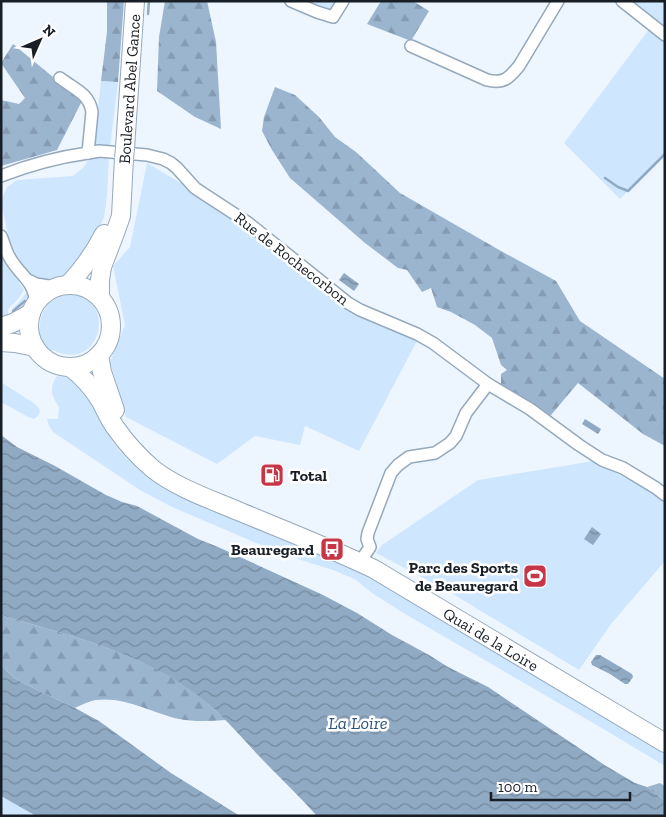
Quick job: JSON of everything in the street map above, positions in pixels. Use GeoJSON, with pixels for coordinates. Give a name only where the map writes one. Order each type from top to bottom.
{"type":"FeatureCollection","features":[{"type":"Feature","properties":{"kind":"main road","name":"Boulevard Abel Gance"},"geometry":{"type":"LineString","coordinates":[[100,297],[102,267],[121,216],[135,1]]}},
{"type":"Feature","properties":{"kind":"main road","name":"Boulevard Abel Gance"},"geometry":{"type":"LineString","coordinates":[[62,286],[87,264],[98,247],[109,221],[123,177]]}},
{"type":"Feature","properties":{"kind":"main road"},"geometry":{"type":"LineString","coordinates":[[1,327],[13,323],[34,308],[48,291],[62,286],[80,286],[100,297],[107,307],[111,320],[111,332],[107,344],[100,354],[91,361],[81,365],[56,364],[41,354],[31,336],[30,324],[34,308]]}},
{"type":"Feature","properties":{"kind":"main road"},"geometry":{"type":"LineString","coordinates":[[1,342],[36,347]]}},
{"type":"Feature","properties":{"kind":"main road"},"geometry":{"type":"LineString","coordinates":[[100,354],[102,372],[108,392],[129,445]]}},
{"type":"Feature","properties":{"kind":"main road","name":"Quai de la Loire"},"geometry":{"type":"LineString","coordinates":[[70,366],[92,388],[114,426],[129,445],[140,457],[169,480],[374,569],[665,743]]}},
{"type":"Feature","properties":{"kind":"street"},"geometry":{"type":"LineString","coordinates":[[291,1],[310,10],[333,17],[343,1]]}},
{"type":"Feature","properties":{"kind":"street"},"geometry":{"type":"LineString","coordinates":[[411,46],[488,80],[495,82],[503,81],[512,75],[519,66],[558,1]]}},
{"type":"Feature","properties":{"kind":"street"},"geometry":{"type":"LineString","coordinates":[[622,1],[665,35]]}},
{"type":"Feature","properties":{"kind":"street"},"geometry":{"type":"LineString","coordinates":[[60,78],[85,96],[91,106],[88,153]]}},
{"type":"Feature","properties":{"kind":"street","name":"Rue de Rochecorbon"},"geometry":{"type":"LineString","coordinates":[[1,176],[47,161],[99,151],[147,155],[171,162],[200,191],[247,222],[348,303],[433,343],[490,385],[530,409],[579,445],[602,460],[623,468],[665,495]]}},
{"type":"Feature","properties":{"kind":"street"},"geometry":{"type":"LineString","coordinates":[[1,236],[8,257],[28,280],[35,295],[34,308]]}},
{"type":"Feature","properties":{"kind":"street"},"geometry":{"type":"LineString","coordinates":[[28,280],[36,284],[62,286]]}},
{"type":"Feature","properties":{"kind":"street"},"geometry":{"type":"LineString","coordinates":[[360,562],[370,547],[367,539],[368,533],[391,473],[409,457],[435,453],[450,443],[456,436],[466,413],[490,385]]}},
{"type":"Feature","properties":{"kind":"shaded area"},"geometry":{"type":"Polygon","coordinates":[[[317,1],[337,1],[331,12],[313,8],[317,1]]]}},
{"type":"Feature","properties":{"kind":"shaded area"},"geometry":{"type":"Polygon","coordinates":[[[626,1],[665,1],[665,31],[626,1]]]}},
{"type":"Feature","properties":{"kind":"shaded area"},"geometry":{"type":"Polygon","coordinates":[[[650,28],[665,41],[665,153],[620,199],[564,143],[650,28]]]}},
{"type":"Feature","properties":{"kind":"shaded area"},"geometry":{"type":"Polygon","coordinates":[[[101,81],[118,82],[110,147],[94,143],[101,81]]]}},
{"type":"Feature","properties":{"kind":"shaded area"},"geometry":{"type":"Polygon","coordinates":[[[109,157],[104,217],[95,237],[67,275],[54,280],[41,280],[26,272],[9,240],[1,201],[7,187],[17,180],[73,176],[83,168],[90,158],[109,157]]]}},
{"type":"Feature","properties":{"kind":"shaded area"},"geometry":{"type":"Polygon","coordinates":[[[147,163],[235,215],[359,313],[418,339],[359,451],[305,426],[300,445],[255,436],[217,464],[126,417],[110,362],[125,325],[113,266],[130,247],[147,163]]]}},
{"type":"Feature","properties":{"kind":"shaded area"},"geometry":{"type":"Polygon","coordinates":[[[1,253],[9,268],[21,281],[19,283],[24,290],[8,309],[8,318],[1,321],[1,253]]]}},
{"type":"Feature","properties":{"kind":"shaded area"},"geometry":{"type":"Polygon","coordinates":[[[27,291],[29,297],[25,304],[13,315],[13,309],[27,291]]]}},
{"type":"Feature","properties":{"kind":"shaded area"},"geometry":{"type":"Polygon","coordinates":[[[65,295],[82,297],[93,306],[99,318],[98,331],[93,343],[84,352],[70,355],[53,350],[51,353],[41,342],[36,329],[40,329],[41,317],[46,307],[54,300],[65,295]]]}},
{"type":"Feature","properties":{"kind":"shaded area"},"geometry":{"type":"Polygon","coordinates":[[[57,376],[70,379],[82,387],[114,444],[127,459],[148,477],[176,494],[371,574],[665,749],[665,766],[400,611],[356,580],[254,542],[172,507],[140,490],[53,432],[47,419],[58,419],[59,407],[52,392],[57,376]]]}},
{"type":"Feature","properties":{"kind":"shaded area"},"geometry":{"type":"Polygon","coordinates":[[[1,382],[35,404],[40,410],[39,415],[34,419],[28,417],[1,402],[1,382]]]}},
{"type":"Feature","properties":{"kind":"shaded area","name":"Parc des Sports de Beauregard"},"geometry":{"type":"Polygon","coordinates":[[[594,461],[665,499],[665,561],[611,624],[579,670],[448,591],[376,553],[382,545],[478,480],[594,461]]]}},
{"type":"Feature","properties":{"kind":"shaded area"},"geometry":{"type":"Polygon","coordinates":[[[1,796],[31,813],[28,816],[1,816],[1,796]]]}},
{"type":"Feature","properties":{"kind":"green space"},"geometry":{"type":"Polygon","coordinates":[[[107,1],[124,1],[118,82],[101,81],[107,32],[107,1]]]}},
{"type":"Feature","properties":{"kind":"green space"},"geometry":{"type":"Polygon","coordinates":[[[165,1],[207,1],[216,42],[221,129],[195,117],[157,91],[159,37],[165,1]]]}},
{"type":"Feature","properties":{"kind":"green space"},"geometry":{"type":"Polygon","coordinates":[[[381,1],[413,1],[429,11],[411,41],[367,24],[381,1]]]}},
{"type":"Feature","properties":{"kind":"green space"},"geometry":{"type":"Polygon","coordinates":[[[13,44],[82,101],[57,150],[1,166],[1,100],[19,104],[25,98],[1,63],[13,44]]]}},
{"type":"Feature","properties":{"kind":"green space"},"geometry":{"type":"Polygon","coordinates":[[[275,87],[295,95],[319,117],[335,137],[356,152],[400,193],[556,281],[580,321],[665,379],[665,446],[643,434],[578,383],[546,421],[494,388],[501,383],[501,374],[507,370],[501,365],[492,338],[475,325],[437,307],[431,288],[422,292],[407,270],[398,268],[365,243],[290,178],[262,131],[264,117],[275,87]]]}},
{"type":"Feature","properties":{"kind":"green space"},"geometry":{"type":"Polygon","coordinates":[[[1,615],[105,647],[154,668],[200,696],[226,720],[197,721],[179,719],[128,703],[107,699],[85,703],[75,708],[14,678],[1,665],[1,615]]]}},
{"type":"Feature","properties":{"kind":"green space"},"geometry":{"type":"Polygon","coordinates":[[[660,783],[665,786],[665,801],[647,787],[660,783]]]}},
{"type":"Feature","properties":{"kind":"water"},"geometry":{"type":"Polygon","coordinates":[[[344,273],[359,284],[354,291],[339,280],[344,273]]]}},
{"type":"Feature","properties":{"kind":"water"},"geometry":{"type":"Polygon","coordinates":[[[585,419],[601,429],[598,434],[582,424],[585,419]]]}},
{"type":"Feature","properties":{"kind":"water","name":"La Loire"},"geometry":{"type":"Polygon","coordinates":[[[1,435],[17,447],[106,495],[137,506],[198,539],[323,595],[448,667],[488,687],[606,766],[635,783],[647,787],[665,801],[665,816],[317,816],[231,725],[200,697],[178,681],[154,668],[105,647],[1,615],[1,435]]]}},
{"type":"Feature","properties":{"kind":"water"},"geometry":{"type":"Polygon","coordinates":[[[592,527],[601,534],[593,545],[584,539],[592,527]]]}},
{"type":"Feature","properties":{"kind":"water"},"geometry":{"type":"Polygon","coordinates":[[[596,655],[600,655],[632,674],[633,677],[628,684],[592,665],[591,662],[596,655]]]}},
{"type":"Feature","properties":{"kind":"water"},"geometry":{"type":"Polygon","coordinates":[[[1,665],[14,678],[99,721],[171,773],[240,816],[36,816],[1,796],[1,665]]]}},
{"type":"Feature","properties":{"kind":"waterway"},"geometry":{"type":"LineString","coordinates":[[148,14],[149,1]]}},
{"type":"Feature","properties":{"kind":"waterway"},"geometry":{"type":"LineString","coordinates":[[605,178],[628,191],[665,154]]}},
{"type":"Feature","properties":{"kind":"waterway"},"geometry":{"type":"LineString","coordinates":[[13,311],[25,301]]}},
{"type":"Feature","properties":{"kind":"place","name":"Total"},"geometry":{"type":"Point","coordinates":[272,475]}},
{"type":"Feature","properties":{"kind":"place","name":"Beauregard"},"geometry":{"type":"Point","coordinates":[332,549]}},
{"type":"Feature","properties":{"kind":"place","name":"Parc des Sports de Beauregard"},"geometry":{"type":"Point","coordinates":[535,576]}}]}
